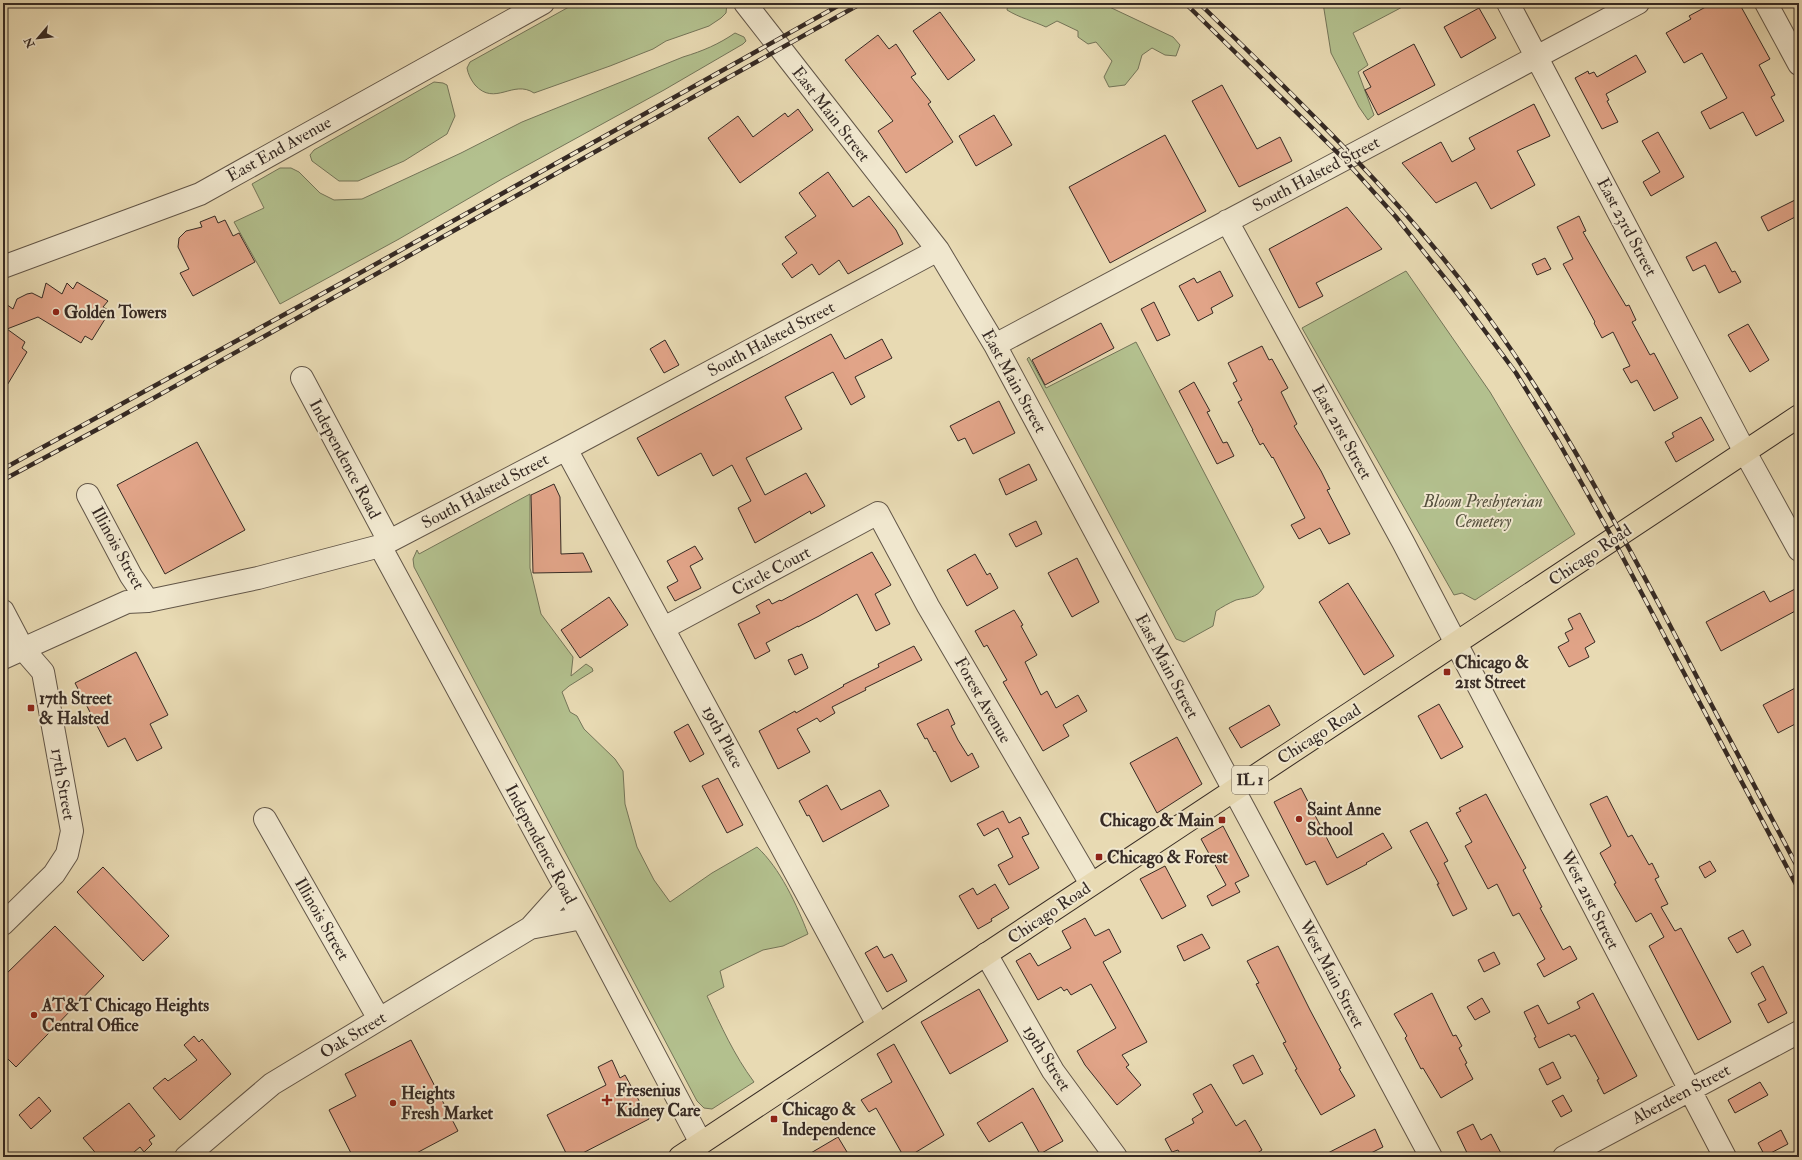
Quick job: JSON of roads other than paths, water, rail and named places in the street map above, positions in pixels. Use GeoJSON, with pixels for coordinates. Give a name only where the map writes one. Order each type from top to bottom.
{"type":"FeatureCollection","features":[{"type":"Feature","properties":{"kind":"main road","name":"Chicago Road"},"geometry":{"type":"LineString","coordinates":[[680,1157],[1799,416]]}},
{"type":"Feature","properties":{"kind":"street","name":"East End Avenue"},"geometry":{"type":"LineString","coordinates":[[3,268],[200,194],[543,3]]}},
{"type":"Feature","properties":{"kind":"street","name":"East Main Street"},"geometry":{"type":"LineString","coordinates":[[745,3],[938,250],[995,345],[1233,790]]}},
{"type":"Feature","properties":{"kind":"street","name":"East 23rd Street"},"geometry":{"type":"LineString","coordinates":[[1508,3],[1745,452],[1799,550]]}},
{"type":"Feature","properties":{"kind":"street","name":"South Halsted Street"},"geometry":{"type":"LineString","coordinates":[[995,345],[1638,3]]}},
{"type":"Feature","properties":{"kind":"street"},"geometry":{"type":"LineString","coordinates":[[1766,3],[1799,64]]}},
{"type":"Feature","properties":{"kind":"street","name":"East 21st Street"},"geometry":{"type":"LineString","coordinates":[[1227,222],[1457,643]]}},
{"type":"Feature","properties":{"kind":"street","name":"South Halsted Street"},"geometry":{"type":"LineString","coordinates":[[3,658],[127,602],[148,601],[258,578],[385,543],[566,449],[938,250]]}},
{"type":"Feature","properties":{"kind":"street","name":"Independence Road"},"geometry":{"type":"LineString","coordinates":[[302,378],[385,543],[701,1143]]}},
{"type":"Feature","properties":{"kind":"street","name":"19th Place"},"geometry":{"type":"LineString","coordinates":[[566,449],[878,1025]]}},
{"type":"Feature","properties":{"kind":"street","name":"Illinois Street"},"geometry":{"type":"LineString","coordinates":[[88,495],[131,576],[148,601]]}},
{"type":"Feature","properties":{"kind":"street","name":"Circle Court"},"geometry":{"type":"LineString","coordinates":[[664,628],[878,513]]}},
{"type":"Feature","properties":{"kind":"street","name":"Forest Avenue"},"geometry":{"type":"LineString","coordinates":[[878,513],[928,606],[1092,884]]}},
{"type":"Feature","properties":{"kind":"street","name":"17th Street"},"geometry":{"type":"LineString","coordinates":[[3,611],[24,649],[43,672],[72,831],[67,854],[54,874],[3,924]]}},
{"type":"Feature","properties":{"kind":"street","name":"West 21st Street"},"geometry":{"type":"LineString","coordinates":[[1457,643],[1725,1157]]}},
{"type":"Feature","properties":{"kind":"street","name":"West Main Street"},"geometry":{"type":"LineString","coordinates":[[1233,790],[1431,1157]]}},
{"type":"Feature","properties":{"kind":"street","name":"Illinois Street"},"geometry":{"type":"LineString","coordinates":[[265,819],[379,1019]]}},
{"type":"Feature","properties":{"kind":"street","name":"Oak Street"},"geometry":{"type":"LineString","coordinates":[[186,1157],[272,1084],[530,928],[566,889]]}},
{"type":"Feature","properties":{"kind":"street","name":"Oak Street"},"geometry":{"type":"LineString","coordinates":[[530,928],[582,918]]}},
{"type":"Feature","properties":{"kind":"street","name":"19th Street"},"geometry":{"type":"LineString","coordinates":[[986,954],[1052,1071],[1116,1157]]}},
{"type":"Feature","properties":{"kind":"street","name":"Aberdeen Street"},"geometry":{"type":"LineString","coordinates":[[1564,1157],[1799,1032]]}},
{"type":"Feature","properties":{"kind":"railway"},"geometry":{"type":"LineString","coordinates":[[3,469],[349,279],[843,3]]}},
{"type":"Feature","properties":{"kind":"railway"},"geometry":{"type":"LineString","coordinates":[[3,480],[100,428],[862,3]]}},
{"type":"Feature","properties":{"kind":"railway"},"geometry":{"type":"LineString","coordinates":[[1185,3],[1344,159],[1396,217],[1456,292],[1516,373],[1558,441],[1613,539],[1799,890]]}},
{"type":"Feature","properties":{"kind":"railway"},"geometry":{"type":"LineString","coordinates":[[1199,3],[1308,110],[1378,183],[1444,259],[1502,336],[1527,373],[1597,490],[1799,870]]}},
{"type":"Feature","properties":{"kind":"place","name":"Golden Towers"},"geometry":{"type":"Point","coordinates":[56,312]}},
{"type":"Feature","properties":{"kind":"place","name":"Chicago & 21st Street"},"geometry":{"type":"Point","coordinates":[1447,672]}},
{"type":"Feature","properties":{"kind":"place","name":"17th Street & Halsted"},"geometry":{"type":"Point","coordinates":[31,708]}},
{"type":"Feature","properties":{"kind":"place","name":"Saint Anne School"},"geometry":{"type":"Point","coordinates":[1299,819]}},
{"type":"Feature","properties":{"kind":"place","name":"Chicago & Main"},"geometry":{"type":"Point","coordinates":[1222,820]}},
{"type":"Feature","properties":{"kind":"place","name":"Chicago & Forest"},"geometry":{"type":"Point","coordinates":[1099,857]}},
{"type":"Feature","properties":{"kind":"place","name":"AT&T Chicago Heights Central Office"},"geometry":{"type":"Point","coordinates":[34,1015]}},
{"type":"Feature","properties":{"kind":"place","name":"Fresenius Kidney Care"},"geometry":{"type":"Point","coordinates":[607,1100]}},
{"type":"Feature","properties":{"kind":"place","name":"Heights Fresh Market"},"geometry":{"type":"Point","coordinates":[393,1103]}},
{"type":"Feature","properties":{"kind":"place","name":"Chicago & Independence"},"geometry":{"type":"Point","coordinates":[774,1119]}},
{"type":"Feature","properties":{"kind":"park label","name":"Bloom Presbyterian Cemetery"},"geometry":{"type":"Point","coordinates":[1483,511]}}]}
